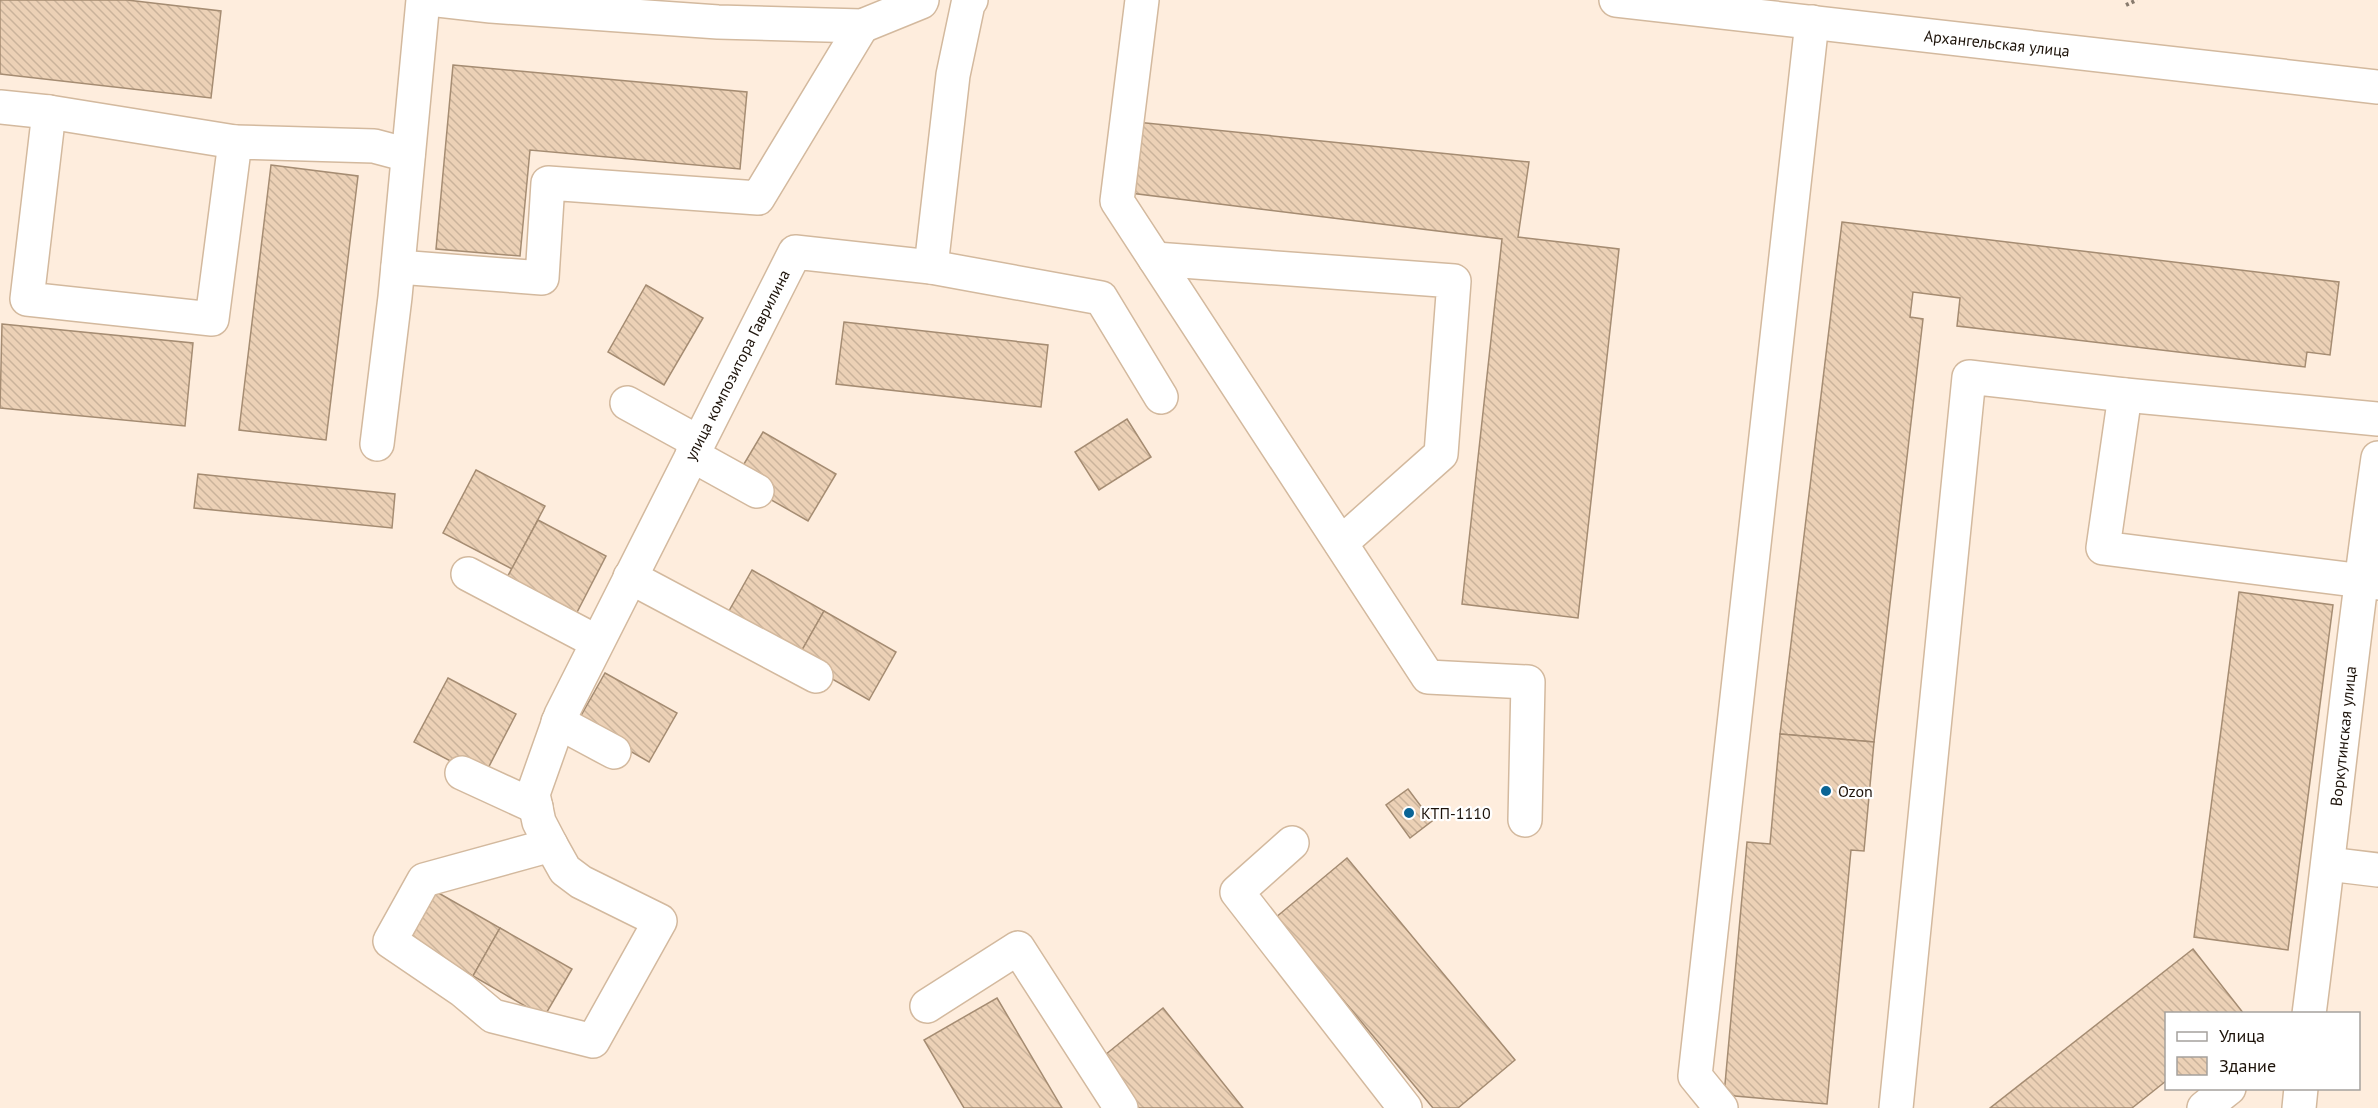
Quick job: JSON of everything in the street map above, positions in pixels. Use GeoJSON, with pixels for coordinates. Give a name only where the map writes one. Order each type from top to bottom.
{"type":"FeatureCollection","features":[{"type":"Feature","properties":{"kind":"street"},"geometry":{"type":"LineString","coordinates":[[377,444],[398,267],[423,0]]}},
{"type":"Feature","properties":{"kind":"street"},"geometry":{"type":"LineString","coordinates":[[438,0],[491,6],[718,21],[862,26],[921,3],[922,0]]}},
{"type":"Feature","properties":{"kind":"street"},"geometry":{"type":"LineString","coordinates":[[1142,0],[1117,201],[1428,677],[1528,682],[1525,820]]}},
{"type":"Feature","properties":{"kind":"street","name":"Архангельская улица"},"geometry":{"type":"LineString","coordinates":[[1616,0],[1748,8],[1812,22],[2378,87]]}},
{"type":"Feature","properties":{"kind":"street"},"geometry":{"type":"LineString","coordinates":[[968,1],[953,75],[932,267],[1101,298],[1161,397]]}},
{"type":"Feature","properties":{"kind":"street"},"geometry":{"type":"LineString","coordinates":[[1721,1108],[1695,1076],[1812,22]]}},
{"type":"Feature","properties":{"kind":"street"},"geometry":{"type":"LineString","coordinates":[[398,267],[542,278],[548,183],[758,198],[862,26]]}},
{"type":"Feature","properties":{"kind":"street"},"geometry":{"type":"LineString","coordinates":[[0,107],[49,112],[235,142],[374,146],[408,154]]}},
{"type":"Feature","properties":{"kind":"street"},"geometry":{"type":"LineString","coordinates":[[49,112],[27,299],[212,319],[235,142]]}},
{"type":"Feature","properties":{"kind":"street","name":"улица композитора Гаврилина"},"geometry":{"type":"LineString","coordinates":[[551,845],[424,880],[390,941],[462,990],[493,1016],[593,1041],[660,921],[564,870],[551,845],[539,822],[533,795],[558,722],[795,252],[932,267]]}},
{"type":"Feature","properties":{"kind":"street"},"geometry":{"type":"LineString","coordinates":[[1155,259],[1454,280],[1441,454],[1341,543]]}},
{"type":"Feature","properties":{"kind":"street"},"geometry":{"type":"LineString","coordinates":[[1896,1108],[1969,376],[2125,395],[2378,418]]}},
{"type":"Feature","properties":{"kind":"street"},"geometry":{"type":"LineString","coordinates":[[2125,395],[2103,548],[2369,582]]}},
{"type":"Feature","properties":{"kind":"street"},"geometry":{"type":"LineString","coordinates":[[627,403],[757,491]]}},
{"type":"Feature","properties":{"kind":"street","name":"Воркутинская улица"},"geometry":{"type":"LineString","coordinates":[[2309,1012],[2328,864],[2369,582],[2378,458]]}},
{"type":"Feature","properties":{"kind":"street"},"geometry":{"type":"LineString","coordinates":[[468,574],[597,642]]}},
{"type":"Feature","properties":{"kind":"street"},"geometry":{"type":"LineString","coordinates":[[630,577],[816,676]]}},
{"type":"Feature","properties":{"kind":"street"},"geometry":{"type":"LineString","coordinates":[[558,722],[614,752]]}},
{"type":"Feature","properties":{"kind":"street"},"geometry":{"type":"LineString","coordinates":[[462,773],[536,807]]}},
{"type":"Feature","properties":{"kind":"street"},"geometry":{"type":"LineString","coordinates":[[1292,843],[1237,892],[1405,1108]]}},
{"type":"Feature","properties":{"kind":"street"},"geometry":{"type":"LineString","coordinates":[[2328,864],[2378,870]]}},
{"type":"Feature","properties":{"kind":"street"},"geometry":{"type":"LineString","coordinates":[[927,1006],[1018,948],[1121,1108]]}},
{"type":"Feature","properties":{"kind":"street"},"geometry":{"type":"LineString","coordinates":[[2204,1108],[2228,1090]]}},
{"type":"Feature","properties":{"kind":"street"},"geometry":{"type":"LineString","coordinates":[[2299,1108],[2301,1090]]}},
{"type":"Feature","properties":{"kind":"path"},"geometry":{"type":"LineString","coordinates":[[2127,5],[2138,0]]}},
{"type":"Feature","properties":{"kind":"building"},"geometry":{"type":"Polygon","coordinates":[[[0,0],[127,0],[221,11],[211,98],[0,74],[0,0]]]}},
{"type":"Feature","properties":{"kind":"building"},"geometry":{"type":"Polygon","coordinates":[[[453,65],[747,92],[740,169],[530,150],[520,256],[436,249],[453,65]]]}},
{"type":"Feature","properties":{"kind":"building"},"geometry":{"type":"Polygon","coordinates":[[[1136,122],[1529,162],[1518,237],[1619,249],[1578,618],[1462,604],[1502,239],[1130,193],[1136,122]]]}},
{"type":"Feature","properties":{"kind":"building"},"geometry":{"type":"Polygon","coordinates":[[[271,165],[358,176],[326,440],[239,430],[271,165]]]}},
{"type":"Feature","properties":{"kind":"building"},"geometry":{"type":"Polygon","coordinates":[[[1842,222],[2339,282],[2330,355],[2307,352],[2305,367],[1957,326],[1960,298],[1913,292],[1910,317],[1923,319],[1874,742],[1780,734],[1842,222]]]}},
{"type":"Feature","properties":{"kind":"building"},"geometry":{"type":"Polygon","coordinates":[[[646,285],[703,318],[664,385],[608,352],[646,285]]]}},
{"type":"Feature","properties":{"kind":"building"},"geometry":{"type":"Polygon","coordinates":[[[844,322],[1048,345],[1041,407],[836,384],[844,322]]]}},
{"type":"Feature","properties":{"kind":"building"},"geometry":{"type":"Polygon","coordinates":[[[2,324],[193,343],[185,426],[0,408],[2,324]]]}},
{"type":"Feature","properties":{"kind":"building"},"geometry":{"type":"Polygon","coordinates":[[[1127,419],[1151,457],[1099,490],[1075,452],[1127,419]]]}},
{"type":"Feature","properties":{"kind":"building"},"geometry":{"type":"Polygon","coordinates":[[[763,432],[836,474],[808,521],[735,479],[763,432]]]}},
{"type":"Feature","properties":{"kind":"building"},"geometry":{"type":"Polygon","coordinates":[[[476,470],[545,506],[512,569],[443,533],[476,470]]]}},
{"type":"Feature","properties":{"kind":"building"},"geometry":{"type":"Polygon","coordinates":[[[198,474],[395,494],[392,528],[194,508],[198,474]]]}},
{"type":"Feature","properties":{"kind":"building"},"geometry":{"type":"Polygon","coordinates":[[[538,520],[606,556],[573,620],[504,583],[538,520]]]}},
{"type":"Feature","properties":{"kind":"building"},"geometry":{"type":"Polygon","coordinates":[[[752,570],[824,611],[797,659],[725,618],[752,570]]]}},
{"type":"Feature","properties":{"kind":"building"},"geometry":{"type":"Polygon","coordinates":[[[2239,592],[2333,605],[2288,950],[2194,937],[2239,592]]]}},
{"type":"Feature","properties":{"kind":"building"},"geometry":{"type":"Polygon","coordinates":[[[824,611],[896,652],[869,700],[797,659],[824,611]]]}},
{"type":"Feature","properties":{"kind":"building"},"geometry":{"type":"Polygon","coordinates":[[[605,673],[677,713],[649,762],[578,721],[605,673]]]}},
{"type":"Feature","properties":{"kind":"building"},"geometry":{"type":"Polygon","coordinates":[[[448,678],[516,714],[483,778],[414,742],[448,678]]]}},
{"type":"Feature","properties":{"kind":"building"},"geometry":{"type":"Polygon","coordinates":[[[1780,734],[1874,742],[1864,851],[1851,850],[1827,1104],[1724,1095],[1747,842],[1770,844],[1780,734]]]}},
{"type":"Feature","properties":{"kind":"building","name":"КТП-1110"},"geometry":{"type":"Polygon","coordinates":[[[1408,789],[1432,821],[1410,838],[1386,805],[1408,789]]]}},
{"type":"Feature","properties":{"kind":"building"},"geometry":{"type":"Polygon","coordinates":[[[1347,858],[1515,1060],[1458,1108],[1433,1108],[1275,918],[1347,858]]]}},
{"type":"Feature","properties":{"kind":"building"},"geometry":{"type":"Polygon","coordinates":[[[428,887],[500,928],[473,976],[400,935],[428,887]]]}},
{"type":"Feature","properties":{"kind":"building"},"geometry":{"type":"Polygon","coordinates":[[[500,928],[572,969],[544,1017],[473,976],[500,928]]]}},
{"type":"Feature","properties":{"kind":"building"},"geometry":{"type":"Polygon","coordinates":[[[2193,949],[2242,1012],[2165,1012],[2165,1082],[2132,1108],[1990,1108],[2193,949]]]}},
{"type":"Feature","properties":{"kind":"building"},"geometry":{"type":"Polygon","coordinates":[[[997,998],[1062,1108],[964,1108],[924,1040],[997,998]]]}},
{"type":"Feature","properties":{"kind":"building"},"geometry":{"type":"Polygon","coordinates":[[[1163,1008],[1243,1108],[1139,1108],[1100,1059],[1163,1008]]]}},
{"type":"Feature","properties":{"kind":"place","name":"Ozon"},"geometry":{"type":"Point","coordinates":[1826,791]}},
{"type":"Feature","properties":{"kind":"place","name":"КТП-1110"},"geometry":{"type":"Point","coordinates":[1409,813]}}]}
